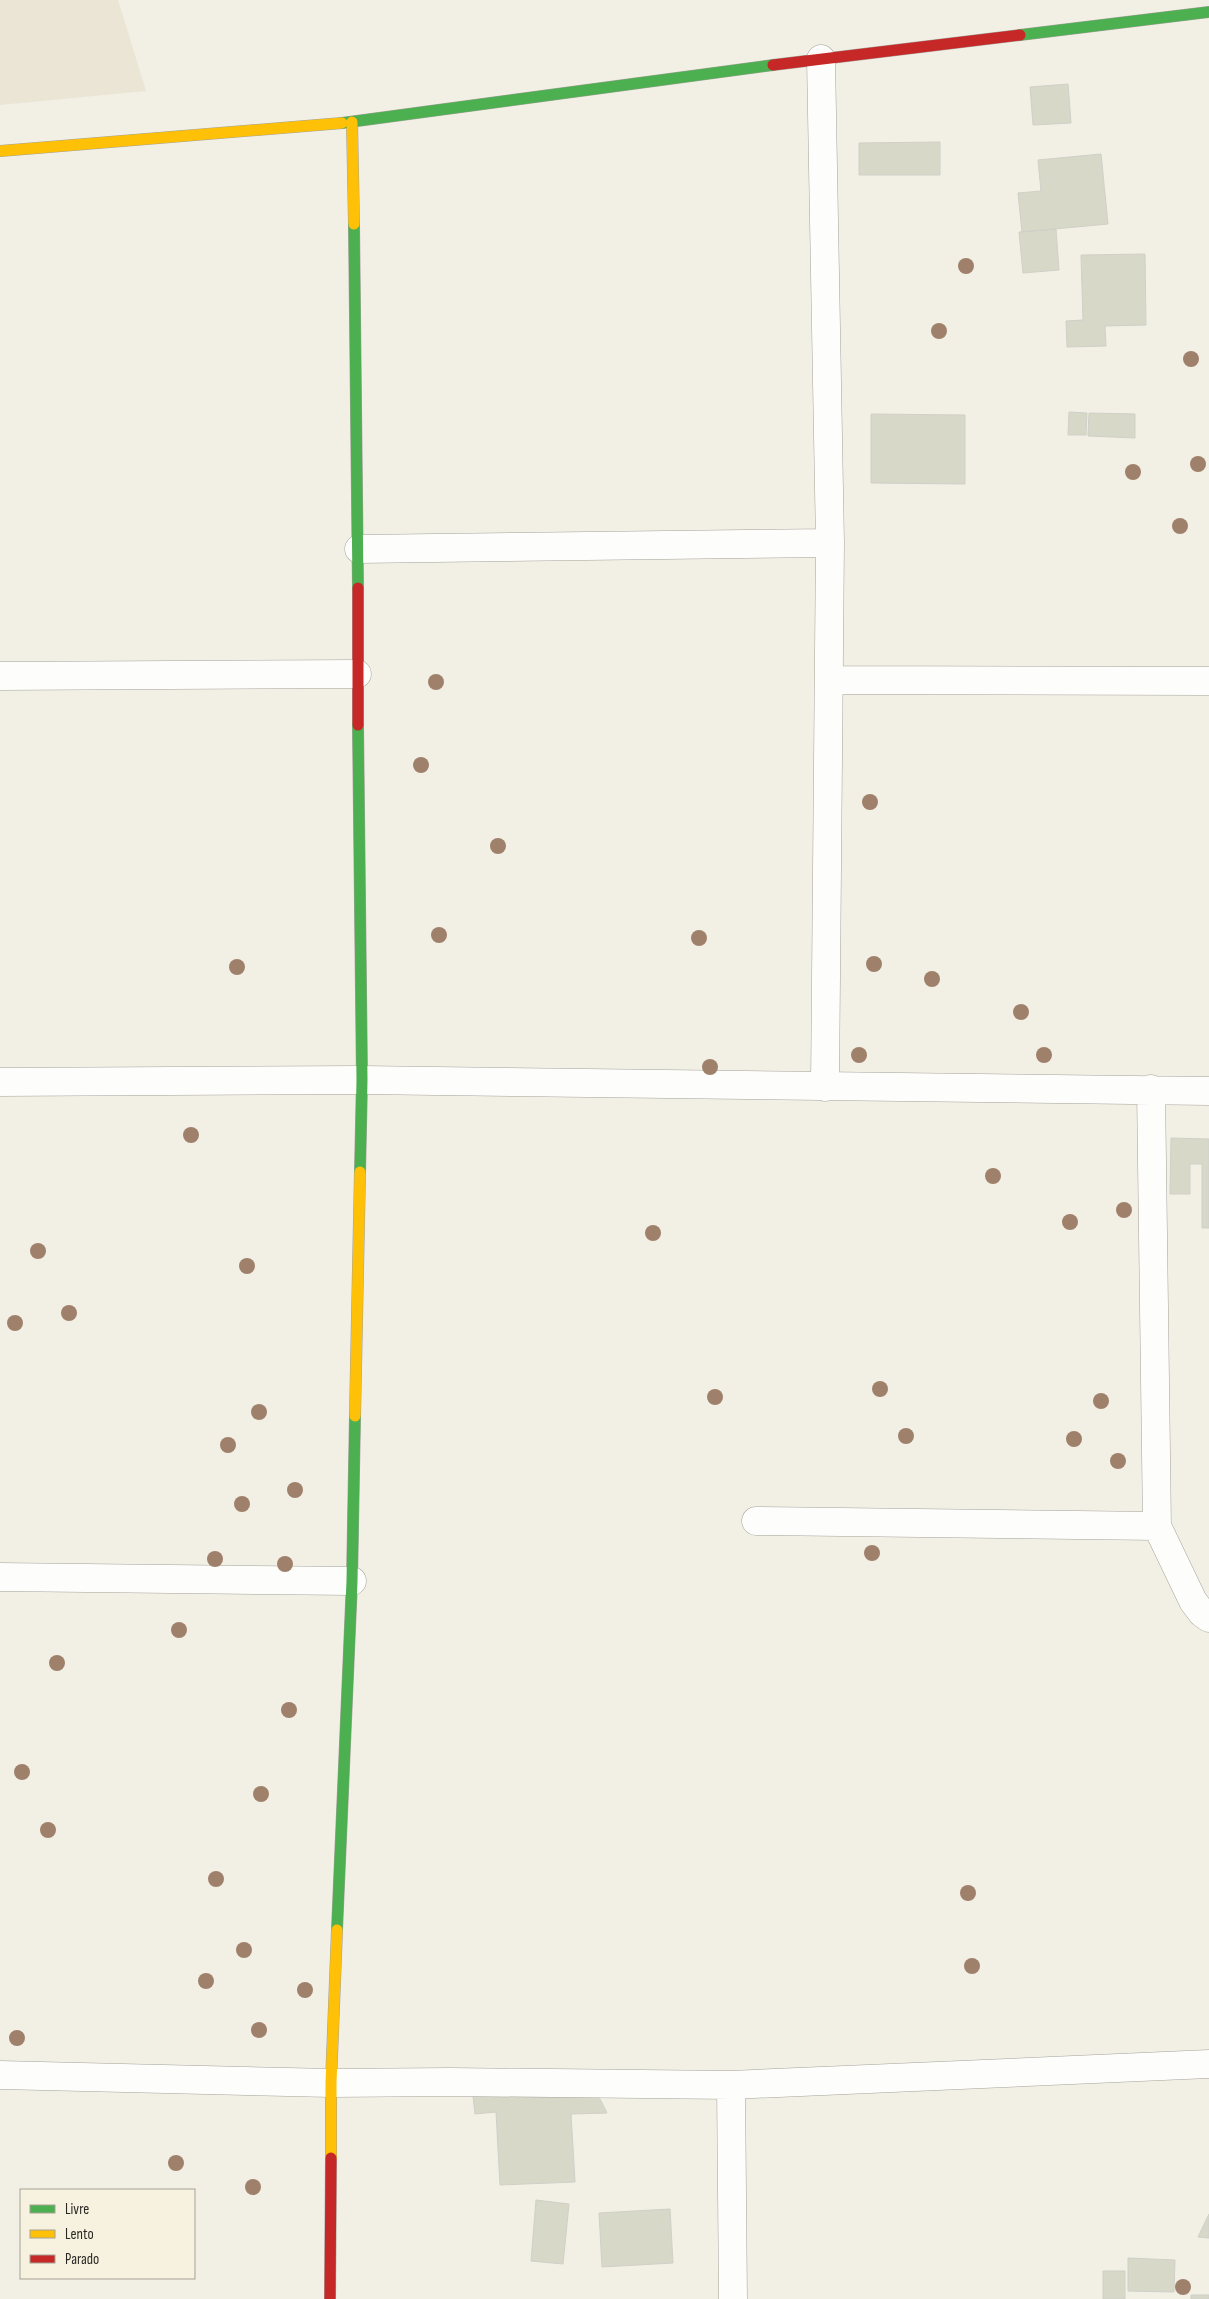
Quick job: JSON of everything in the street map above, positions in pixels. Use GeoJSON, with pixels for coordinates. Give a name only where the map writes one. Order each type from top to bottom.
{"type":"FeatureCollection","features":[{"type":"Feature","properties":{"kind":"street"},"geometry":{"type":"LineString","coordinates":[[0,151],[352,122],[821,59],[1209,12]]}},
{"type":"Feature","properties":{"kind":"street"},"geometry":{"type":"LineString","coordinates":[[821,59],[830,543],[825,1087]]}},
{"type":"Feature","properties":{"kind":"street"},"geometry":{"type":"LineString","coordinates":[[330,2299],[331,2083],[352,1581],[362,1080],[357,674],[359,549],[352,122]]}},
{"type":"Feature","properties":{"kind":"street"},"geometry":{"type":"LineString","coordinates":[[359,549],[830,543]]}},
{"type":"Feature","properties":{"kind":"street"},"geometry":{"type":"LineString","coordinates":[[0,676],[357,674]]}},
{"type":"Feature","properties":{"kind":"street"},"geometry":{"type":"LineString","coordinates":[[830,680],[1209,682]]}},
{"type":"Feature","properties":{"kind":"street"},"geometry":{"type":"LineString","coordinates":[[0,1082],[362,1080],[1209,1091]]}},
{"type":"Feature","properties":{"kind":"street"},"geometry":{"type":"LineString","coordinates":[[1151,1089],[1157,1526],[1193,1601],[1202,1613],[1209,1618]]}},
{"type":"Feature","properties":{"kind":"street"},"geometry":{"type":"LineString","coordinates":[[756,1521],[1157,1526]]}},
{"type":"Feature","properties":{"kind":"street"},"geometry":{"type":"LineString","coordinates":[[0,1577],[352,1581]]}},
{"type":"Feature","properties":{"kind":"street"},"geometry":{"type":"LineString","coordinates":[[0,2075],[331,2083],[450,2082],[731,2085],[1209,2064]]}},
{"type":"Feature","properties":{"kind":"street"},"geometry":{"type":"LineString","coordinates":[[731,2085],[733,2299]]}},
{"type":"Feature","properties":{"kind":"shaded area"},"geometry":{"type":"Polygon","coordinates":[[[0,0],[118,0],[146,91],[0,105],[0,0]]]}},
{"type":"Feature","properties":{"kind":"building"},"geometry":{"type":"Polygon","coordinates":[[[1068,84],[1071,123],[1033,125],[1030,87],[1068,84]]]}},
{"type":"Feature","properties":{"kind":"building"},"geometry":{"type":"Polygon","coordinates":[[[940,142],[940,175],[859,175],[859,143],[940,142]]]}},
{"type":"Feature","properties":{"kind":"building"},"geometry":{"type":"Polygon","coordinates":[[[1101,154],[1108,224],[1022,232],[1018,193],[1041,191],[1038,160],[1101,154]]]}},
{"type":"Feature","properties":{"kind":"building"},"geometry":{"type":"Polygon","coordinates":[[[1056,229],[1059,270],[1023,273],[1019,232],[1056,229]]]}},
{"type":"Feature","properties":{"kind":"building"},"geometry":{"type":"Polygon","coordinates":[[[1145,254],[1146,325],[1105,326],[1106,346],[1067,347],[1066,321],[1083,320],[1081,255],[1145,254]]]}},
{"type":"Feature","properties":{"kind":"building"},"geometry":{"type":"Polygon","coordinates":[[[1069,412],[1087,413],[1086,435],[1068,435],[1069,412]]]}},
{"type":"Feature","properties":{"kind":"building"},"geometry":{"type":"Polygon","coordinates":[[[1089,413],[1135,414],[1135,438],[1088,436],[1089,413]]]}},
{"type":"Feature","properties":{"kind":"building"},"geometry":{"type":"Polygon","coordinates":[[[871,414],[965,415],[965,484],[871,483],[871,414]]]}},
{"type":"Feature","properties":{"kind":"building"},"geometry":{"type":"Polygon","coordinates":[[[1171,1138],[1209,1139],[1209,1228],[1202,1228],[1202,1164],[1190,1164],[1190,1194],[1170,1194],[1171,1138]]]}},
{"type":"Feature","properties":{"kind":"building"},"geometry":{"type":"Polygon","coordinates":[[[596,2091],[607,2113],[571,2114],[575,2182],[500,2185],[496,2112],[475,2114],[473,2096],[596,2091]]]}},
{"type":"Feature","properties":{"kind":"building"},"geometry":{"type":"Polygon","coordinates":[[[536,2200],[569,2204],[563,2264],[531,2261],[536,2200]]]}},
{"type":"Feature","properties":{"kind":"building"},"geometry":{"type":"Polygon","coordinates":[[[670,2209],[673,2263],[602,2267],[599,2213],[670,2209]]]}},
{"type":"Feature","properties":{"kind":"building"},"geometry":{"type":"Polygon","coordinates":[[[1209,2214],[1209,2238],[1198,2237],[1209,2214]]]}},
{"type":"Feature","properties":{"kind":"building"},"geometry":{"type":"Polygon","coordinates":[[[1128,2258],[1175,2260],[1174,2292],[1128,2291],[1128,2258]]]}},
{"type":"Feature","properties":{"kind":"building"},"geometry":{"type":"Polygon","coordinates":[[[1103,2271],[1125,2271],[1125,2299],[1103,2299],[1103,2271]]]}},
{"type":"Feature","properties":{"kind":"building"},"geometry":{"type":"Polygon","coordinates":[[[1191,2295],[1209,2295],[1209,2299],[1191,2299],[1191,2295]]]}},
{"type":"Feature","properties":{"kind":"traffic: fast"},"geometry":{"type":"LineString","coordinates":[[1020,35],[1209,12]]}},
{"type":"Feature","properties":{"kind":"traffic: fast"},"geometry":{"type":"LineString","coordinates":[[342,123],[773,65]]}},
{"type":"Feature","properties":{"kind":"traffic: fast"},"geometry":{"type":"LineString","coordinates":[[354,224],[358,588]]}},
{"type":"Feature","properties":{"kind":"traffic: fast"},"geometry":{"type":"LineString","coordinates":[[358,725],[362,1080],[360,1172]]}},
{"type":"Feature","properties":{"kind":"traffic: fast"},"geometry":{"type":"LineString","coordinates":[[337,1930],[352,1581],[355,1416]]}},
{"type":"Feature","properties":{"kind":"traffic: slow"},"geometry":{"type":"LineString","coordinates":[[352,122],[354,224]]}},
{"type":"Feature","properties":{"kind":"traffic: slow"},"geometry":{"type":"LineString","coordinates":[[0,151],[342,123]]}},
{"type":"Feature","properties":{"kind":"traffic: slow"},"geometry":{"type":"LineString","coordinates":[[355,1416],[360,1172]]}},
{"type":"Feature","properties":{"kind":"traffic: slow"},"geometry":{"type":"LineString","coordinates":[[331,2158],[331,2083],[337,1930]]}},
{"type":"Feature","properties":{"kind":"traffic: jam"},"geometry":{"type":"LineString","coordinates":[[773,65],[1020,35]]}},
{"type":"Feature","properties":{"kind":"traffic: jam"},"geometry":{"type":"LineString","coordinates":[[358,588],[358,725]]}},
{"type":"Feature","properties":{"kind":"traffic: jam"},"geometry":{"type":"LineString","coordinates":[[330,2299],[331,2158]]}}]}
